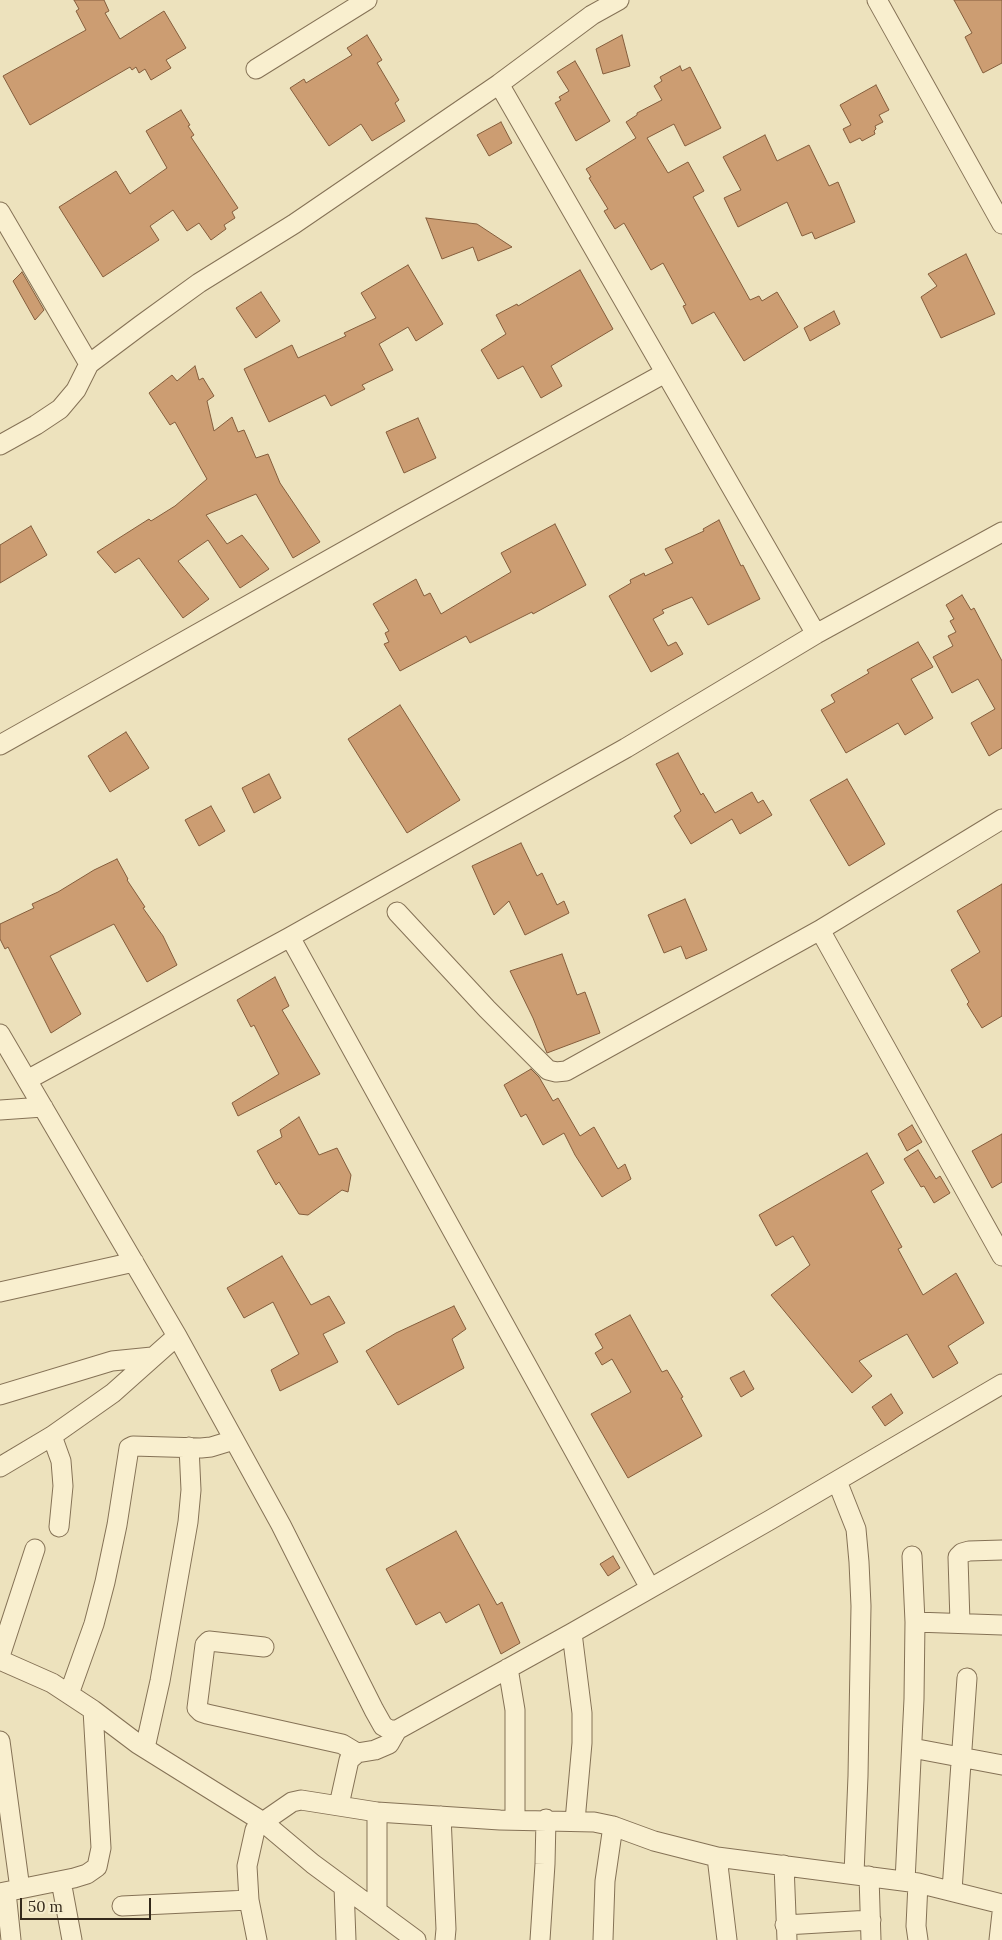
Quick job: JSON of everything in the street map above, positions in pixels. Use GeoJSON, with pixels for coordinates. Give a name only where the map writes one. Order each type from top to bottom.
{"type":"FeatureCollection","features":[{"type":"Feature","properties":{"kind":"street"},"geometry":{"type":"LineString","coordinates":[[256,69],[367,0]]}},
{"type":"Feature","properties":{"kind":"street"},"geometry":{"type":"LineString","coordinates":[[0,445],[36,426],[60,409],[76,390],[89,364],[199,284],[294,224],[499,84],[588,8],[619,0]]}},
{"type":"Feature","properties":{"kind":"street"},"geometry":{"type":"LineString","coordinates":[[876,0],[1002,224]]}},
{"type":"Feature","properties":{"kind":"street"},"geometry":{"type":"LineString","coordinates":[[499,84],[816,634]]}},
{"type":"Feature","properties":{"kind":"street"},"geometry":{"type":"LineString","coordinates":[[0,212],[89,364]]}},
{"type":"Feature","properties":{"kind":"street"},"geometry":{"type":"LineString","coordinates":[[0,745],[394,522],[665,373]]}},
{"type":"Feature","properties":{"kind":"street"},"geometry":{"type":"LineString","coordinates":[[27,1080],[290,937],[626,748],[816,634],[1002,532]]}},
{"type":"Feature","properties":{"kind":"street"},"geometry":{"type":"LineString","coordinates":[[397,912],[487,1009],[548,1070],[556,1072],[566,1070],[820,930],[1002,819]]}},
{"type":"Feature","properties":{"kind":"street"},"geometry":{"type":"LineString","coordinates":[[820,930],[1002,1256]]}},
{"type":"Feature","properties":{"kind":"street"},"geometry":{"type":"LineString","coordinates":[[290,937],[650,1588]]}},
{"type":"Feature","properties":{"kind":"street"},"geometry":{"type":"LineString","coordinates":[[0,1034],[177,1336],[281,1524],[374,1710],[383,1726],[390,1730],[397,1730],[572,1633],[1002,1384]]}},
{"type":"Feature","properties":{"kind":"street"},"geometry":{"type":"LineString","coordinates":[[0,1110],[43,1107]]}},
{"type":"Feature","properties":{"kind":"street"},"geometry":{"type":"LineString","coordinates":[[0,1292],[134,1262]]}},
{"type":"Feature","properties":{"kind":"street"},"geometry":{"type":"LineString","coordinates":[[0,1467],[52,1436],[113,1393],[177,1336]]}},
{"type":"Feature","properties":{"kind":"street"},"geometry":{"type":"LineString","coordinates":[[0,1395],[112,1361],[152,1357]]}},
{"type":"Feature","properties":{"kind":"street"},"geometry":{"type":"LineString","coordinates":[[52,1436],[61,1461],[63,1486],[59,1527]]}},
{"type":"Feature","properties":{"kind":"street"},"geometry":{"type":"LineString","coordinates":[[69,1694],[94,1624],[105,1582],[118,1525],[130,1448],[133,1446],[211,1447],[234,1440]]}},
{"type":"Feature","properties":{"kind":"street"},"geometry":{"type":"LineString","coordinates":[[145,1748],[160,1681],[188,1522],[191,1490],[189,1447]]}},
{"type":"Feature","properties":{"kind":"street"},"geometry":{"type":"LineString","coordinates":[[837,1481],[856,1529],[859,1562],[861,1606],[858,1776],[862,1875],[871,1920],[871,1940]]}},
{"type":"Feature","properties":{"kind":"street"},"geometry":{"type":"LineString","coordinates":[[35,1548],[0,1658],[52,1683],[145,1748],[263,1822],[416,1940]]}},
{"type":"Feature","properties":{"kind":"street"},"geometry":{"type":"LineString","coordinates":[[960,1623],[958,1557],[962,1553],[969,1551],[1002,1550]]}},
{"type":"Feature","properties":{"kind":"street"},"geometry":{"type":"LineString","coordinates":[[912,1556],[915,1622],[912,1748],[912,1882],[918,1940]]}},
{"type":"Feature","properties":{"kind":"street"},"geometry":{"type":"LineString","coordinates":[[915,1622],[1002,1625]]}},
{"type":"Feature","properties":{"kind":"street"},"geometry":{"type":"LineString","coordinates":[[572,1633],[582,1712],[582,1743],[575,1821]]}},
{"type":"Feature","properties":{"kind":"street"},"geometry":{"type":"LineString","coordinates":[[264,1647],[209,1641],[205,1645],[197,1708],[207,1714],[342,1744],[357,1753]]}},
{"type":"Feature","properties":{"kind":"street"},"geometry":{"type":"LineString","coordinates":[[508,1668],[515,1710],[514,1820]]}},
{"type":"Feature","properties":{"kind":"street"},"geometry":{"type":"LineString","coordinates":[[952,1890],[967,1678]]}},
{"type":"Feature","properties":{"kind":"street"},"geometry":{"type":"LineString","coordinates":[[8,1891],[87,1874],[97,1867],[101,1848],[92,1710]]}},
{"type":"Feature","properties":{"kind":"street"},"geometry":{"type":"LineString","coordinates":[[339,1805],[349,1760],[357,1753],[375,1750],[389,1744],[397,1730]]}},
{"type":"Feature","properties":{"kind":"street"},"geometry":{"type":"LineString","coordinates":[[0,1741],[11,1940]]}},
{"type":"Feature","properties":{"kind":"street"},"geometry":{"type":"LineString","coordinates":[[912,1748],[1002,1765]]}},
{"type":"Feature","properties":{"kind":"street"},"geometry":{"type":"LineString","coordinates":[[257,1940],[249,1900],[247,1866],[255,1830],[263,1822],[292,1802],[301,1800],[377,1812],[514,1820],[594,1822],[613,1826],[654,1841],[716,1857],[912,1882],[952,1890],[1002,1904]]}},
{"type":"Feature","properties":{"kind":"street"},"geometry":{"type":"LineString","coordinates":[[377,1812],[377,1910]]}},
{"type":"Feature","properties":{"kind":"street"},"geometry":{"type":"LineString","coordinates":[[441,1816],[445,1940]]}},
{"type":"Feature","properties":{"kind":"street"},"geometry":{"type":"LineString","coordinates":[[540,1940],[546,1820]]}},
{"type":"Feature","properties":{"kind":"street"},"geometry":{"type":"LineString","coordinates":[[603,1940],[605,1881],[613,1826]]}},
{"type":"Feature","properties":{"kind":"street"},"geometry":{"type":"LineString","coordinates":[[716,1857],[728,1940]]}},
{"type":"Feature","properties":{"kind":"street"},"geometry":{"type":"LineString","coordinates":[[784,1865],[786,1933],[871,1920]]}},
{"type":"Feature","properties":{"kind":"street"},"geometry":{"type":"LineString","coordinates":[[61,1881],[72,1940]]}},
{"type":"Feature","properties":{"kind":"street"},"geometry":{"type":"LineString","coordinates":[[344,1886],[346,1940]]}},
{"type":"Feature","properties":{"kind":"street"},"geometry":{"type":"LineString","coordinates":[[122,1906],[249,1900]]}},
{"type":"Feature","properties":{"kind":"street"},"geometry":{"type":"LineString","coordinates":[[999,1940],[1002,1913]]}},
{"type":"Feature","properties":{"kind":"building"},"geometry":{"type":"Polygon","coordinates":[[[74,0],[104,0],[109,11],[105,13],[120,39],[164,11],[186,48],[166,60],[171,68],[151,80],[145,69],[139,73],[136,67],[132,70],[130,67],[30,125],[3,76],[86,30],[76,11],[79,9],[74,0]]]}},
{"type":"Feature","properties":{"kind":"building"},"geometry":{"type":"Polygon","coordinates":[[[954,0],[1002,0],[1002,63],[983,73],[965,37],[972,33],[954,0]]]}},
{"type":"Feature","properties":{"kind":"building"},"geometry":{"type":"Polygon","coordinates":[[[367,35],[382,60],[377,63],[399,100],[395,103],[405,121],[372,141],[361,124],[329,146],[290,88],[304,79],[306,83],[352,55],[347,48],[367,35]]]}},
{"type":"Feature","properties":{"kind":"building"},"geometry":{"type":"Polygon","coordinates":[[[622,35],[630,66],[603,74],[596,49],[622,35]]]}},
{"type":"Feature","properties":{"kind":"building"},"geometry":{"type":"Polygon","coordinates":[[[575,61],[610,121],[576,141],[555,103],[561,100],[559,97],[569,91],[557,72],[575,61]]]}},
{"type":"Feature","properties":{"kind":"building"},"geometry":{"type":"Polygon","coordinates":[[[680,66],[682,71],[690,67],[721,128],[685,146],[674,124],[647,138],[668,173],[688,162],[704,191],[693,197],[750,300],[759,296],[762,301],[777,292],[798,327],[744,361],[714,312],[692,324],[683,306],[686,305],[663,263],[651,270],[624,223],[615,229],[604,211],[608,209],[589,178],[591,177],[586,169],[636,138],[626,122],[637,115],[637,113],[662,100],[654,86],[662,81],[660,77],[680,66]]]}},
{"type":"Feature","properties":{"kind":"building"},"geometry":{"type":"Polygon","coordinates":[[[876,85],[889,110],[879,115],[883,122],[875,126],[875,134],[862,141],[860,138],[850,143],[843,129],[851,125],[840,105],[876,85]]]}},
{"type":"Feature","properties":{"kind":"building"},"geometry":{"type":"Polygon","coordinates":[[[181,110],[194,135],[191,137],[238,208],[232,212],[235,218],[224,225],[226,229],[211,240],[199,223],[187,231],[173,210],[150,226],[159,240],[103,277],[59,207],[116,171],[130,194],[167,168],[146,131],[181,110]]]}},
{"type":"Feature","properties":{"kind":"building"},"geometry":{"type":"Polygon","coordinates":[[[501,122],[512,143],[489,156],[477,135],[501,122]]]}},
{"type":"Feature","properties":{"kind":"building"},"geometry":{"type":"Polygon","coordinates":[[[765,135],[777,161],[809,145],[829,186],[838,182],[855,222],[815,239],[812,232],[802,236],[787,202],[738,227],[724,198],[741,190],[723,157],[765,135]]]}},
{"type":"Feature","properties":{"kind":"building"},"geometry":{"type":"Polygon","coordinates":[[[426,218],[477,224],[512,247],[478,261],[473,247],[442,259],[426,218]]]}},
{"type":"Feature","properties":{"kind":"building"},"geometry":{"type":"Polygon","coordinates":[[[966,254],[995,314],[941,338],[921,297],[937,286],[928,274],[966,254]]]}},
{"type":"Feature","properties":{"kind":"building"},"geometry":{"type":"Polygon","coordinates":[[[408,265],[443,324],[416,341],[408,327],[379,344],[393,370],[362,385],[365,389],[331,406],[325,395],[269,422],[244,369],[292,345],[298,358],[346,336],[344,333],[376,318],[361,293],[408,265]]]}},
{"type":"Feature","properties":{"kind":"building"},"geometry":{"type":"Polygon","coordinates":[[[580,270],[613,329],[551,366],[562,386],[541,398],[523,366],[498,379],[481,350],[506,334],[496,315],[517,304],[518,306],[580,270]]]}},
{"type":"Feature","properties":{"kind":"building"},"geometry":{"type":"Polygon","coordinates":[[[22,272],[44,310],[35,320],[13,281],[22,272]]]}},
{"type":"Feature","properties":{"kind":"building"},"geometry":{"type":"Polygon","coordinates":[[[261,292],[280,321],[256,338],[236,308],[261,292]]]}},
{"type":"Feature","properties":{"kind":"building"},"geometry":{"type":"Polygon","coordinates":[[[834,311],[840,324],[810,341],[804,328],[834,311]]]}},
{"type":"Feature","properties":{"kind":"building"},"geometry":{"type":"Polygon","coordinates":[[[195,366],[199,380],[203,378],[214,396],[207,401],[214,431],[232,417],[238,432],[244,430],[256,458],[268,454],[280,483],[320,542],[293,558],[256,494],[206,515],[227,544],[242,535],[269,569],[240,588],[208,540],[178,561],[209,599],[183,618],[139,558],[115,573],[97,552],[149,519],[151,521],[175,506],[207,479],[175,422],[170,425],[149,393],[172,375],[177,381],[195,366]]]}},
{"type":"Feature","properties":{"kind":"building"},"geometry":{"type":"Polygon","coordinates":[[[418,418],[436,458],[404,473],[386,432],[418,418]]]}},
{"type":"Feature","properties":{"kind":"building"},"geometry":{"type":"Polygon","coordinates":[[[719,520],[741,566],[743,565],[760,599],[708,625],[692,597],[662,610],[664,613],[653,619],[668,646],[676,642],[683,654],[651,672],[609,596],[631,583],[630,580],[644,573],[645,576],[673,563],[665,549],[704,531],[703,529],[719,520]]]}},
{"type":"Feature","properties":{"kind":"building"},"geometry":{"type":"Polygon","coordinates":[[[555,524],[586,585],[533,614],[532,612],[470,643],[466,636],[400,671],[384,644],[389,642],[385,633],[389,631],[373,604],[416,579],[424,596],[430,593],[441,614],[511,572],[501,553],[555,524]]]}},
{"type":"Feature","properties":{"kind":"building"},"geometry":{"type":"Polygon","coordinates":[[[31,526],[47,555],[0,583],[0,545],[31,526]]]}},
{"type":"Feature","properties":{"kind":"building"},"geometry":{"type":"Polygon","coordinates":[[[962,595],[971,610],[974,608],[1002,661],[1002,748],[989,756],[971,723],[995,709],[978,679],[952,693],[933,657],[953,646],[948,636],[956,632],[950,621],[954,619],[946,605],[962,595]]]}},
{"type":"Feature","properties":{"kind":"building"},"geometry":{"type":"Polygon","coordinates":[[[918,642],[933,667],[911,679],[933,718],[905,735],[898,723],[846,753],[821,710],[835,702],[831,695],[869,673],[867,670],[918,642]]]}},
{"type":"Feature","properties":{"kind":"building"},"geometry":{"type":"Polygon","coordinates":[[[400,705],[460,800],[407,833],[348,739],[400,705]]]}},
{"type":"Feature","properties":{"kind":"building"},"geometry":{"type":"Polygon","coordinates":[[[126,732],[149,768],[110,792],[88,756],[126,732]]]}},
{"type":"Feature","properties":{"kind":"building"},"geometry":{"type":"Polygon","coordinates":[[[678,753],[701,795],[703,793],[715,813],[752,792],[758,803],[763,800],[772,815],[740,834],[732,819],[691,844],[674,816],[681,811],[656,764],[678,753]]]}},
{"type":"Feature","properties":{"kind":"building"},"geometry":{"type":"Polygon","coordinates":[[[269,774],[281,798],[254,813],[242,788],[269,774]]]}},
{"type":"Feature","properties":{"kind":"building"},"geometry":{"type":"Polygon","coordinates":[[[847,779],[885,844],[849,866],[810,800],[847,779]]]}},
{"type":"Feature","properties":{"kind":"building"},"geometry":{"type":"Polygon","coordinates":[[[211,806],[225,831],[199,846],[185,820],[211,806]]]}},
{"type":"Feature","properties":{"kind":"building"},"geometry":{"type":"Polygon","coordinates":[[[521,843],[537,876],[542,873],[557,905],[564,901],[569,913],[525,935],[509,901],[494,915],[472,866],[521,843]]]}},
{"type":"Feature","properties":{"kind":"building"},"geometry":{"type":"Polygon","coordinates":[[[117,859],[127,880],[145,907],[143,908],[163,936],[177,965],[147,982],[114,924],[50,956],[81,1014],[51,1033],[8,947],[5,949],[0,939],[0,924],[34,908],[32,904],[58,892],[94,870],[117,859]]]}},
{"type":"Feature","properties":{"kind":"building"},"geometry":{"type":"Polygon","coordinates":[[[1002,884],[1002,1016],[982,1028],[967,1004],[969,1002],[951,970],[980,952],[957,911],[1002,884]]]}},
{"type":"Feature","properties":{"kind":"building"},"geometry":{"type":"Polygon","coordinates":[[[685,899],[707,950],[686,959],[681,946],[664,953],[648,915],[685,899]]]}},
{"type":"Feature","properties":{"kind":"building"},"geometry":{"type":"Polygon","coordinates":[[[562,954],[577,995],[585,992],[600,1033],[547,1053],[533,1018],[510,971],[562,954]]]}},
{"type":"Feature","properties":{"kind":"building"},"geometry":{"type":"Polygon","coordinates":[[[275,977],[289,1006],[282,1010],[320,1074],[238,1116],[232,1103],[279,1074],[254,1025],[251,1027],[237,1000],[275,977]]]}},
{"type":"Feature","properties":{"kind":"building"},"geometry":{"type":"Polygon","coordinates":[[[531,1069],[539,1077],[553,1101],[558,1098],[580,1136],[594,1127],[618,1169],[625,1164],[631,1179],[602,1197],[575,1155],[564,1133],[543,1145],[526,1114],[521,1117],[504,1085],[531,1069]]]}},
{"type":"Feature","properties":{"kind":"building"},"geometry":{"type":"Polygon","coordinates":[[[299,1117],[319,1155],[337,1148],[351,1175],[348,1192],[342,1190],[308,1215],[299,1214],[279,1182],[276,1185],[257,1151],[282,1137],[280,1130],[299,1117]]]}},
{"type":"Feature","properties":{"kind":"building"},"geometry":{"type":"Polygon","coordinates":[[[912,1125],[922,1142],[907,1151],[898,1134],[912,1125]]]}},
{"type":"Feature","properties":{"kind":"building"},"geometry":{"type":"Polygon","coordinates":[[[1002,1134],[1002,1182],[992,1188],[972,1151],[1002,1134]]]}},
{"type":"Feature","properties":{"kind":"building"},"geometry":{"type":"Polygon","coordinates":[[[918,1150],[936,1179],[940,1176],[950,1193],[934,1203],[924,1186],[921,1187],[904,1159],[918,1150]]]}},
{"type":"Feature","properties":{"kind":"building"},"geometry":{"type":"Polygon","coordinates":[[[867,1153],[884,1183],[871,1191],[902,1247],[898,1249],[923,1295],[956,1273],[984,1323],[948,1346],[958,1363],[933,1378],[907,1334],[859,1361],[872,1376],[852,1393],[771,1295],[810,1265],[793,1236],[776,1246],[759,1215],[867,1153]]]}},
{"type":"Feature","properties":{"kind":"building"},"geometry":{"type":"Polygon","coordinates":[[[282,1256],[311,1305],[329,1296],[345,1323],[323,1334],[338,1362],[280,1391],[271,1370],[299,1354],[273,1302],[244,1318],[227,1288],[282,1256]]]}},
{"type":"Feature","properties":{"kind":"building"},"geometry":{"type":"Polygon","coordinates":[[[454,1306],[466,1329],[452,1339],[464,1368],[398,1405],[366,1351],[396,1333],[454,1306]]]}},
{"type":"Feature","properties":{"kind":"building"},"geometry":{"type":"Polygon","coordinates":[[[630,1315],[662,1372],[667,1370],[702,1436],[628,1478],[591,1414],[631,1392],[612,1359],[602,1365],[595,1353],[603,1348],[595,1334],[630,1315]]]}},
{"type":"Feature","properties":{"kind":"building"},"geometry":{"type":"Polygon","coordinates":[[[744,1371],[754,1389],[741,1397],[730,1378],[744,1371]]]}},
{"type":"Feature","properties":{"kind":"building"},"geometry":{"type":"Polygon","coordinates":[[[891,1394],[903,1413],[885,1426],[872,1407],[891,1394]]]}},
{"type":"Feature","properties":{"kind":"building"},"geometry":{"type":"Polygon","coordinates":[[[456,1531],[497,1605],[502,1602],[520,1643],[501,1654],[479,1604],[446,1623],[440,1612],[416,1625],[386,1569],[456,1531]]]}},
{"type":"Feature","properties":{"kind":"building"},"geometry":{"type":"Polygon","coordinates":[[[613,1556],[620,1568],[608,1576],[600,1564],[613,1556]]]}}]}
